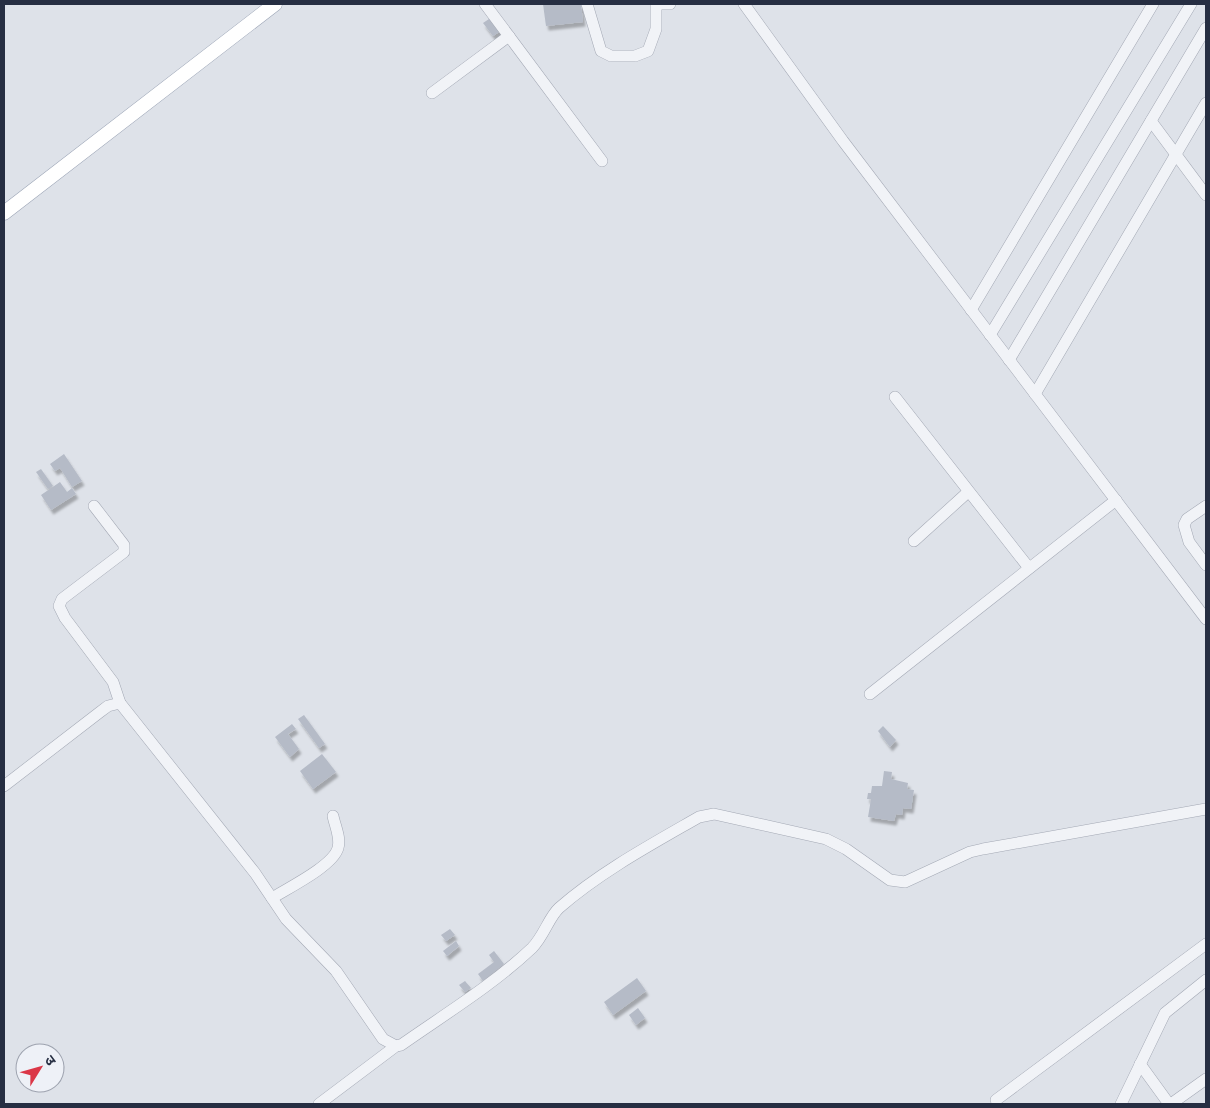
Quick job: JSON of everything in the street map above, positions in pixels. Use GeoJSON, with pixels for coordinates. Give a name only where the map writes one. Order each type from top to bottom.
{"type":"FeatureCollection","features":[{"type":"Feature","properties":{"kind":"main road"},"geometry":{"type":"LineString","coordinates":[[4,213],[275,4]]}},
{"type":"Feature","properties":{"kind":"street"},"geometry":{"type":"LineString","coordinates":[[485,4],[602,161]]}},
{"type":"Feature","properties":{"kind":"street"},"geometry":{"type":"LineString","coordinates":[[587,4],[597,44],[601,51],[611,56],[635,56],[648,51],[656,29],[657,4],[670,4]]}},
{"type":"Feature","properties":{"kind":"street"},"geometry":{"type":"LineString","coordinates":[[744,4],[843,141],[1206,619]]}},
{"type":"Feature","properties":{"kind":"street"},"geometry":{"type":"LineString","coordinates":[[971,310],[1153,4]]}},
{"type":"Feature","properties":{"kind":"street"},"geometry":{"type":"LineString","coordinates":[[990,335],[1191,4]]}},
{"type":"Feature","properties":{"kind":"street"},"geometry":{"type":"LineString","coordinates":[[1009,360],[1206,28]]}},
{"type":"Feature","properties":{"kind":"street"},"geometry":{"type":"LineString","coordinates":[[432,93],[509,36]]}},
{"type":"Feature","properties":{"kind":"street"},"geometry":{"type":"LineString","coordinates":[[1035,394],[1206,103]]}},
{"type":"Feature","properties":{"kind":"street"},"geometry":{"type":"LineString","coordinates":[[1151,121],[1206,195]]}},
{"type":"Feature","properties":{"kind":"street"},"geometry":{"type":"LineString","coordinates":[[895,397],[1029,568]]}},
{"type":"Feature","properties":{"kind":"street"},"geometry":{"type":"LineString","coordinates":[[914,541],[968,492]]}},
{"type":"Feature","properties":{"kind":"street"},"geometry":{"type":"LineString","coordinates":[[870,694],[1116,500]]}},
{"type":"Feature","properties":{"kind":"street"},"geometry":{"type":"LineString","coordinates":[[94,506],[124,545],[124,552],[62,599],[59,606],[65,618],[113,682],[120,703],[272,898],[286,919],[336,971],[383,1039],[396,1046]]}},
{"type":"Feature","properties":{"kind":"street"},"geometry":{"type":"LineString","coordinates":[[1206,506],[1187,519],[1184,525],[1189,542],[1206,565]]}},
{"type":"Feature","properties":{"kind":"street"},"geometry":{"type":"LineString","coordinates":[[4,786],[108,706],[120,703]]}},
{"type":"Feature","properties":{"kind":"street"},"geometry":{"type":"LineString","coordinates":[[319,1104],[396,1046],[497,977],[530,950],[546,930],[554,914],[566,902],[605,874],[699,817],[714,814],[826,839],[846,849],[885,878],[905,882],[970,852],[1206,810]]}},
{"type":"Feature","properties":{"kind":"street"},"geometry":{"type":"LineString","coordinates":[[272,898],[317,870],[338,849],[339,840],[333,816]]}},
{"type":"Feature","properties":{"kind":"street"},"geometry":{"type":"LineString","coordinates":[[996,1100],[1206,944]]}},
{"type":"Feature","properties":{"kind":"street"},"geometry":{"type":"LineString","coordinates":[[1120,1104],[1165,1013],[1206,980]]}},
{"type":"Feature","properties":{"kind":"street"},"geometry":{"type":"LineString","coordinates":[[1140,1064],[1170,1104],[1206,1079]]}},
{"type":"Feature","properties":{"kind":"building"},"geometry":{"type":"Polygon","coordinates":[[[543,4],[581,4],[583,22],[546,26],[543,4]]]}},
{"type":"Feature","properties":{"kind":"building"},"geometry":{"type":"Polygon","coordinates":[[[492,17],[502,30],[493,36],[483,23],[492,17]]]}},
{"type":"Feature","properties":{"kind":"building"},"geometry":{"type":"Polygon","coordinates":[[[64,454],[82,481],[72,487],[60,468],[55,471],[50,464],[64,454]]]}},
{"type":"Feature","properties":{"kind":"building"},"geometry":{"type":"Polygon","coordinates":[[[41,469],[53,486],[48,489],[36,472],[41,469]]]}},
{"type":"Feature","properties":{"kind":"building"},"geometry":{"type":"Polygon","coordinates":[[[60,482],[67,492],[72,488],[76,494],[51,510],[41,495],[60,482]]]}},
{"type":"Feature","properties":{"kind":"building"},"geometry":{"type":"Polygon","coordinates":[[[304,715],[325,744],[319,748],[298,719],[304,715]]]}},
{"type":"Feature","properties":{"kind":"building"},"geometry":{"type":"Polygon","coordinates":[[[292,724],[296,729],[288,734],[299,749],[290,757],[275,737],[292,724]]]}},
{"type":"Feature","properties":{"kind":"building"},"geometry":{"type":"Polygon","coordinates":[[[883,726],[896,740],[890,747],[878,731],[883,726]]]}},
{"type":"Feature","properties":{"kind":"building"},"geometry":{"type":"Polygon","coordinates":[[[322,754],[336,772],[313,789],[300,771],[322,754]]]}},
{"type":"Feature","properties":{"kind":"building"},"geometry":{"type":"Polygon","coordinates":[[[884,771],[892,772],[891,779],[908,783],[907,789],[914,790],[911,809],[903,808],[902,815],[896,814],[894,821],[868,817],[871,799],[867,799],[868,793],[871,793],[872,786],[882,786],[884,771]]]}},
{"type":"Feature","properties":{"kind":"building"},"geometry":{"type":"Polygon","coordinates":[[[450,929],[455,935],[446,941],[441,935],[450,929]]]}},
{"type":"Feature","properties":{"kind":"building"},"geometry":{"type":"Polygon","coordinates":[[[456,941],[459,946],[447,956],[443,951],[456,941]]]}},
{"type":"Feature","properties":{"kind":"building"},"geometry":{"type":"Polygon","coordinates":[[[494,951],[504,964],[483,981],[478,974],[494,962],[489,955],[494,951]]]}},
{"type":"Feature","properties":{"kind":"building"},"geometry":{"type":"Polygon","coordinates":[[[637,978],[646,991],[613,1015],[604,1002],[637,978]]]}},
{"type":"Feature","properties":{"kind":"building"},"geometry":{"type":"Polygon","coordinates":[[[465,981],[471,988],[465,992],[459,985],[465,981]]]}},
{"type":"Feature","properties":{"kind":"building"},"geometry":{"type":"Polygon","coordinates":[[[638,1008],[645,1018],[636,1025],[629,1015],[638,1008]]]}}]}
